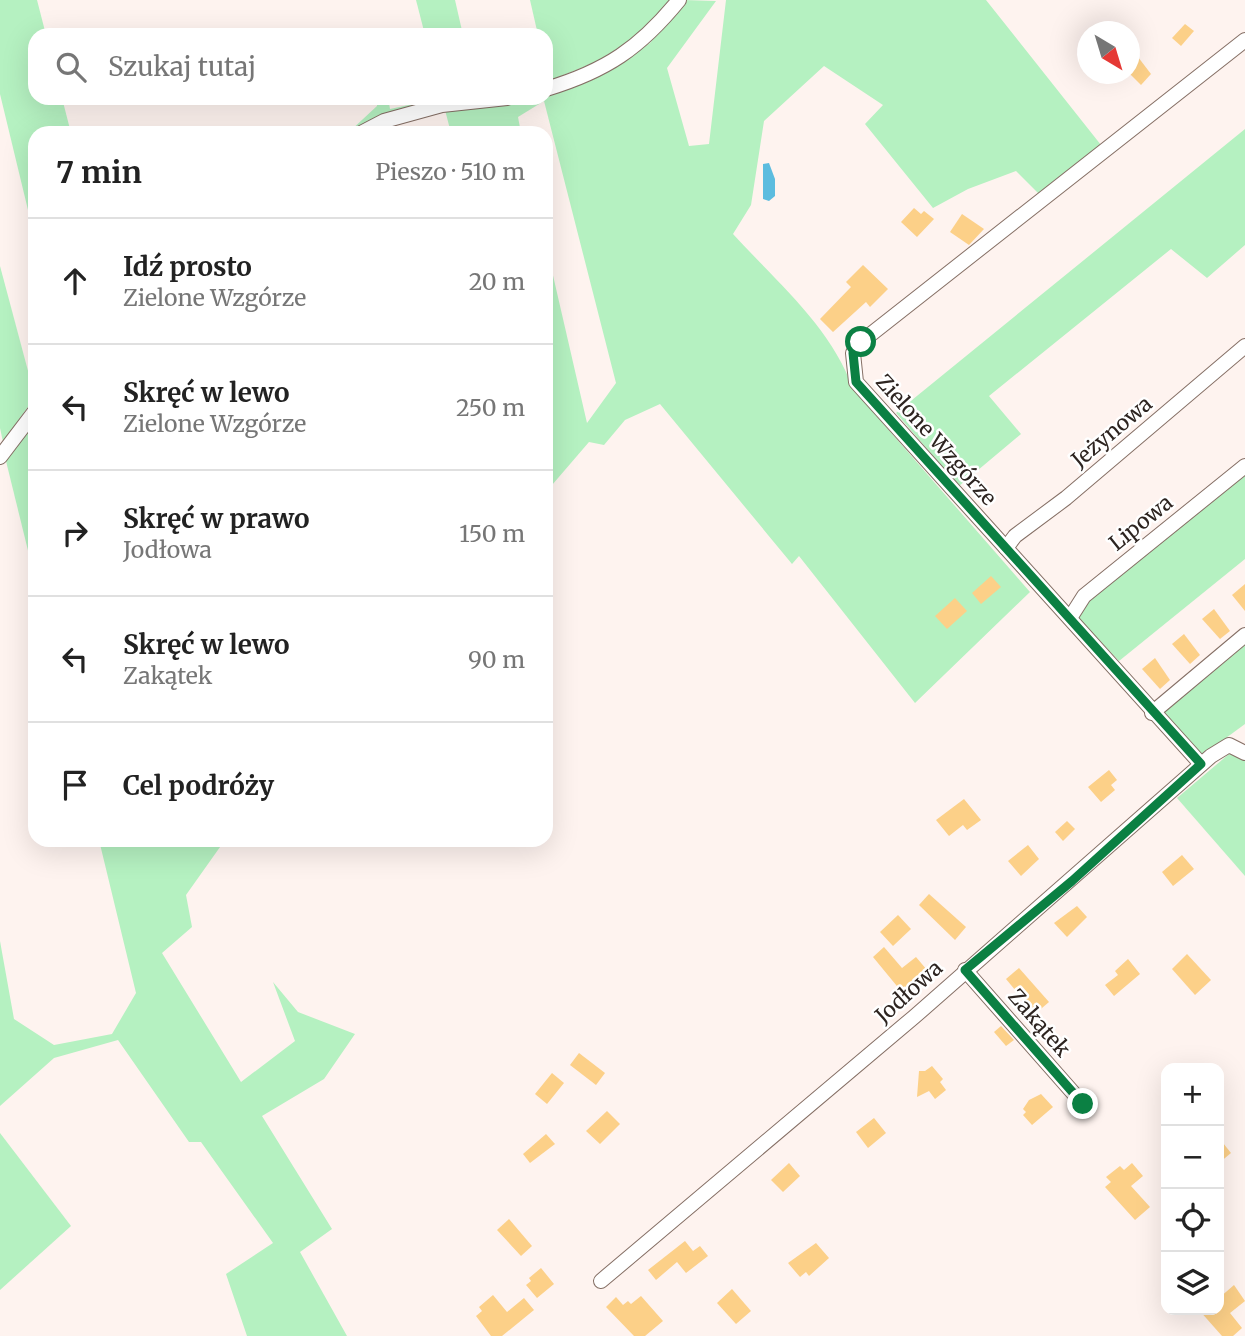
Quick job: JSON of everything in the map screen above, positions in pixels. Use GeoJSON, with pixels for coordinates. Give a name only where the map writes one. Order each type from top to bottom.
{"type":"FeatureCollection","features":[{"type":"Feature","properties":{"kind":"street"},"geometry":{"type":"LineString","coordinates":[[553,86],[601,69],[644,41],[679,0]]}},
{"type":"Feature","properties":{"kind":"street","name":"Zielone Wzgórze"},"geometry":{"type":"LineString","coordinates":[[1201,764],[1152,713],[1070,618],[856,382],[853,353],[861,342],[1245,40]]}},
{"type":"Feature","properties":{"kind":"street"},"geometry":{"type":"LineString","coordinates":[[374,126],[442,105]]}},
{"type":"Feature","properties":{"kind":"street","name":"Jeżynowa"},"geometry":{"type":"LineString","coordinates":[[1006,548],[1014,536],[1066,498],[1245,346]]}},
{"type":"Feature","properties":{"kind":"street"},"geometry":{"type":"LineString","coordinates":[[0,457],[28,420]]}},
{"type":"Feature","properties":{"kind":"street","name":"Lipowa"},"geometry":{"type":"LineString","coordinates":[[1070,618],[1084,596],[1245,466]]}},
{"type":"Feature","properties":{"kind":"street"},"geometry":{"type":"LineString","coordinates":[[1152,713],[1245,635]]}},
{"type":"Feature","properties":{"kind":"street","name":"Jodłowa"},"geometry":{"type":"LineString","coordinates":[[601,1281],[1072,881],[1201,764],[1228,745],[1245,753]]}},
{"type":"Feature","properties":{"kind":"street","name":"Zakątek"},"geometry":{"type":"LineString","coordinates":[[965,970],[1083,1104]]}},
{"type":"Feature","properties":{"kind":"green space"},"geometry":{"type":"Polygon","coordinates":[[[0,0],[37,0],[44,28],[28,28],[28,105],[64,105],[69,126],[28,126],[28,210],[0,94],[0,0]]]}},
{"type":"Feature","properties":{"kind":"green space"},"geometry":{"type":"Polygon","coordinates":[[[416,0],[455,0],[461,28],[423,28],[416,0]]]}},
{"type":"Feature","properties":{"kind":"green space"},"geometry":{"type":"Polygon","coordinates":[[[530,0],[672,0],[644,36],[616,54],[553,79],[553,28],[536,28],[530,0]]]}},
{"type":"Feature","properties":{"kind":"green space"},"geometry":{"type":"Polygon","coordinates":[[[684,0],[716,1],[667,68],[689,146],[709,144],[726,0],[986,0],[1101,145],[1039,194],[1016,171],[968,189],[933,208],[865,124],[883,105],[824,66],[764,121],[751,205],[733,234],[817,326],[844,367],[853,389],[1030,592],[915,703],[799,556],[792,564],[660,404],[625,420],[604,445],[589,442],[553,484],[553,275],[587,423],[616,383],[553,136],[553,126],[550,126],[545,105],[553,105],[553,91],[611,68],[650,43],[684,0]]]}},
{"type":"Feature","properties":{"kind":"green space"},"geometry":{"type":"Polygon","coordinates":[[[389,105],[390,109],[409,105],[460,105],[376,126],[356,126],[377,106],[389,105]]]}},
{"type":"Feature","properties":{"kind":"green space"},"geometry":{"type":"Polygon","coordinates":[[[487,105],[538,105],[518,117],[520,126],[449,126],[445,110],[487,105]]]}},
{"type":"Feature","properties":{"kind":"green space"},"geometry":{"type":"Polygon","coordinates":[[[1245,129],[1245,245],[1207,278],[1171,249],[989,396],[1021,434],[959,486],[896,413],[1245,129]]]}},
{"type":"Feature","properties":{"kind":"green space"},"geometry":{"type":"Polygon","coordinates":[[[0,266],[28,371],[28,407],[3,442],[0,428],[0,266]]]}},
{"type":"Feature","properties":{"kind":"green space"},"geometry":{"type":"Polygon","coordinates":[[[28,429],[28,551],[5,457],[28,429]]]}},
{"type":"Feature","properties":{"kind":"green space"},"geometry":{"type":"Polygon","coordinates":[[[1245,472],[1245,559],[1119,661],[1078,618],[1088,599],[1245,472]]]}},
{"type":"Feature","properties":{"kind":"green space"},"geometry":{"type":"Polygon","coordinates":[[[1245,641],[1245,724],[1200,757],[1164,714],[1168,702],[1245,641]]]}},
{"type":"Feature","properties":{"kind":"green space"},"geometry":{"type":"Polygon","coordinates":[[[1229,754],[1245,758],[1245,876],[1177,798],[1229,754]]]}},
{"type":"Feature","properties":{"kind":"green space"},"geometry":{"type":"Polygon","coordinates":[[[101,847],[220,847],[186,895],[192,927],[162,953],[241,1082],[295,1041],[273,982],[298,1012],[355,1034],[324,1079],[262,1116],[332,1229],[300,1252],[347,1336],[247,1336],[226,1274],[273,1243],[201,1142],[189,1142],[118,1040],[54,1058],[0,1106],[0,941],[14,1019],[54,1045],[112,1034],[136,993],[101,847]]]}},
{"type":"Feature","properties":{"kind":"green space"},"geometry":{"type":"Polygon","coordinates":[[[0,1133],[71,1226],[0,1290],[0,1133]]]}},
{"type":"Feature","properties":{"kind":"water"},"geometry":{"type":"Polygon","coordinates":[[[769,163],[775,179],[775,196],[769,201],[763,199],[763,164],[769,163]]]}},
{"type":"Feature","properties":{"kind":"building"},"geometry":{"type":"Polygon","coordinates":[[[1185,24],[1194,31],[1181,46],[1172,38],[1185,24]]]}},
{"type":"Feature","properties":{"kind":"building"},"geometry":{"type":"Polygon","coordinates":[[[1140,60],[1151,74],[1140,84],[1140,60]]]}},
{"type":"Feature","properties":{"kind":"building"},"geometry":{"type":"Polygon","coordinates":[[[914,208],[921,214],[924,211],[934,219],[917,237],[901,222],[914,208]]]}},
{"type":"Feature","properties":{"kind":"building"},"geometry":{"type":"Polygon","coordinates":[[[962,214],[984,229],[969,245],[950,232],[962,214]]]}},
{"type":"Feature","properties":{"kind":"building"},"geometry":{"type":"Polygon","coordinates":[[[863,265],[888,289],[870,307],[866,302],[833,332],[820,319],[851,287],[846,282],[863,265]]]}},
{"type":"Feature","properties":{"kind":"building"},"geometry":{"type":"Polygon","coordinates":[[[991,576],[1001,587],[981,604],[972,593],[991,576]]]}},
{"type":"Feature","properties":{"kind":"building"},"geometry":{"type":"Polygon","coordinates":[[[1245,584],[1245,611],[1232,595],[1245,584]]]}},
{"type":"Feature","properties":{"kind":"building"},"geometry":{"type":"Polygon","coordinates":[[[955,598],[967,611],[947,629],[935,616],[955,598]]]}},
{"type":"Feature","properties":{"kind":"building"},"geometry":{"type":"Polygon","coordinates":[[[1214,609],[1230,631],[1220,639],[1202,619],[1214,609]]]}},
{"type":"Feature","properties":{"kind":"building"},"geometry":{"type":"Polygon","coordinates":[[[1184,634],[1200,655],[1190,664],[1172,644],[1184,634]]]}},
{"type":"Feature","properties":{"kind":"building"},"geometry":{"type":"Polygon","coordinates":[[[1155,658],[1170,680],[1160,689],[1142,669],[1155,658]]]}},
{"type":"Feature","properties":{"kind":"building"},"geometry":{"type":"Polygon","coordinates":[[[1109,770],[1117,780],[1111,785],[1115,790],[1101,802],[1088,787],[1109,770]]]}},
{"type":"Feature","properties":{"kind":"building"},"geometry":{"type":"Polygon","coordinates":[[[964,799],[981,820],[967,830],[963,825],[949,836],[936,820],[964,799]]]}},
{"type":"Feature","properties":{"kind":"building"},"geometry":{"type":"Polygon","coordinates":[[[1067,821],[1075,829],[1063,841],[1055,832],[1067,821]]]}},
{"type":"Feature","properties":{"kind":"building"},"geometry":{"type":"Polygon","coordinates":[[[1028,845],[1039,859],[1021,876],[1008,861],[1028,845]]]}},
{"type":"Feature","properties":{"kind":"building"},"geometry":{"type":"Polygon","coordinates":[[[1182,855],[1194,869],[1173,886],[1162,872],[1182,855]]]}},
{"type":"Feature","properties":{"kind":"building"},"geometry":{"type":"Polygon","coordinates":[[[929,894],[966,927],[955,940],[919,905],[929,894]]]}},
{"type":"Feature","properties":{"kind":"building"},"geometry":{"type":"Polygon","coordinates":[[[1077,906],[1087,917],[1067,937],[1054,923],[1077,906]]]}},
{"type":"Feature","properties":{"kind":"building"},"geometry":{"type":"Polygon","coordinates":[[[898,915],[911,929],[893,946],[880,932],[898,915]]]}},
{"type":"Feature","properties":{"kind":"building"},"geometry":{"type":"Polygon","coordinates":[[[884,947],[902,968],[916,957],[927,970],[922,975],[924,978],[901,991],[873,957],[884,947]]]}},
{"type":"Feature","properties":{"kind":"building"},"geometry":{"type":"Polygon","coordinates":[[[1187,954],[1211,980],[1195,995],[1172,969],[1187,954]]]}},
{"type":"Feature","properties":{"kind":"building"},"geometry":{"type":"Polygon","coordinates":[[[1128,959],[1140,974],[1114,996],[1105,985],[1118,975],[1115,971],[1128,959]]]}},
{"type":"Feature","properties":{"kind":"building"},"geometry":{"type":"Polygon","coordinates":[[[1019,968],[1049,1002],[1035,1014],[1006,979],[1019,968]]]}},
{"type":"Feature","properties":{"kind":"building"},"geometry":{"type":"Polygon","coordinates":[[[1001,1026],[1014,1040],[1006,1046],[994,1032],[1001,1026]]]}},
{"type":"Feature","properties":{"kind":"building"},"geometry":{"type":"Polygon","coordinates":[[[579,1053],[605,1073],[596,1085],[570,1065],[579,1053]]]}},
{"type":"Feature","properties":{"kind":"building"},"geometry":{"type":"Polygon","coordinates":[[[932,1066],[943,1079],[940,1082],[946,1090],[935,1099],[929,1091],[917,1097],[919,1071],[925,1071],[932,1066]]]}},
{"type":"Feature","properties":{"kind":"building"},"geometry":{"type":"Polygon","coordinates":[[[552,1073],[564,1083],[547,1104],[535,1094],[552,1073]]]}},
{"type":"Feature","properties":{"kind":"building"},"geometry":{"type":"Polygon","coordinates":[[[1041,1094],[1053,1107],[1032,1125],[1023,1115],[1026,1112],[1023,1109],[1029,1100],[1041,1094]]]}},
{"type":"Feature","properties":{"kind":"building"},"geometry":{"type":"Polygon","coordinates":[[[607,1111],[620,1124],[600,1144],[586,1131],[607,1111]]]}},
{"type":"Feature","properties":{"kind":"building"},"geometry":{"type":"Polygon","coordinates":[[[874,1118],[886,1133],[868,1148],[856,1132],[874,1118]]]}},
{"type":"Feature","properties":{"kind":"building"},"geometry":{"type":"Polygon","coordinates":[[[546,1134],[555,1144],[530,1163],[523,1154],[546,1134]]]}},
{"type":"Feature","properties":{"kind":"building"},"geometry":{"type":"Polygon","coordinates":[[[1224,1144],[1231,1153],[1224,1159],[1224,1144]]]}},
{"type":"Feature","properties":{"kind":"building"},"geometry":{"type":"Polygon","coordinates":[[[789,1163],[800,1176],[783,1192],[771,1180],[789,1163]]]}},
{"type":"Feature","properties":{"kind":"building"},"geometry":{"type":"Polygon","coordinates":[[[1132,1163],[1143,1176],[1131,1186],[1150,1207],[1135,1220],[1105,1187],[1111,1182],[1106,1177],[1120,1166],[1124,1170],[1132,1163]]]}},
{"type":"Feature","properties":{"kind":"building"},"geometry":{"type":"Polygon","coordinates":[[[509,1219],[532,1246],[521,1256],[497,1230],[509,1219]]]}},
{"type":"Feature","properties":{"kind":"building"},"geometry":{"type":"Polygon","coordinates":[[[685,1241],[693,1251],[700,1246],[708,1256],[686,1273],[677,1262],[656,1280],[648,1270],[685,1241]]]}},
{"type":"Feature","properties":{"kind":"building"},"geometry":{"type":"Polygon","coordinates":[[[816,1243],[829,1258],[809,1276],[806,1272],[800,1277],[788,1263],[816,1243]]]}},
{"type":"Feature","properties":{"kind":"building"},"geometry":{"type":"Polygon","coordinates":[[[541,1268],[554,1284],[537,1298],[526,1285],[531,1281],[529,1278],[541,1268]]]}},
{"type":"Feature","properties":{"kind":"building"},"geometry":{"type":"Polygon","coordinates":[[[1234,1285],[1245,1301],[1230,1313],[1242,1328],[1233,1336],[1222,1336],[1203,1315],[1224,1315],[1224,1294],[1234,1285]]]}},
{"type":"Feature","properties":{"kind":"building"},"geometry":{"type":"Polygon","coordinates":[[[732,1289],[751,1311],[736,1324],[717,1303],[732,1289]]]}},
{"type":"Feature","properties":{"kind":"building"},"geometry":{"type":"Polygon","coordinates":[[[493,1295],[507,1312],[524,1298],[534,1310],[502,1336],[491,1336],[476,1316],[482,1311],[479,1307],[493,1295]]]}},
{"type":"Feature","properties":{"kind":"building"},"geometry":{"type":"Polygon","coordinates":[[[641,1296],[663,1321],[645,1336],[634,1336],[606,1307],[616,1297],[623,1305],[628,1301],[631,1304],[641,1296]]]}},
{"type":"Feature","properties":{"kind":"route"},"geometry":{"type":"LineString","coordinates":[[861,342],[853,353],[856,382],[920,456],[1070,618],[1152,713],[1201,764],[1072,881],[965,970],[1083,1104]]}}]}
